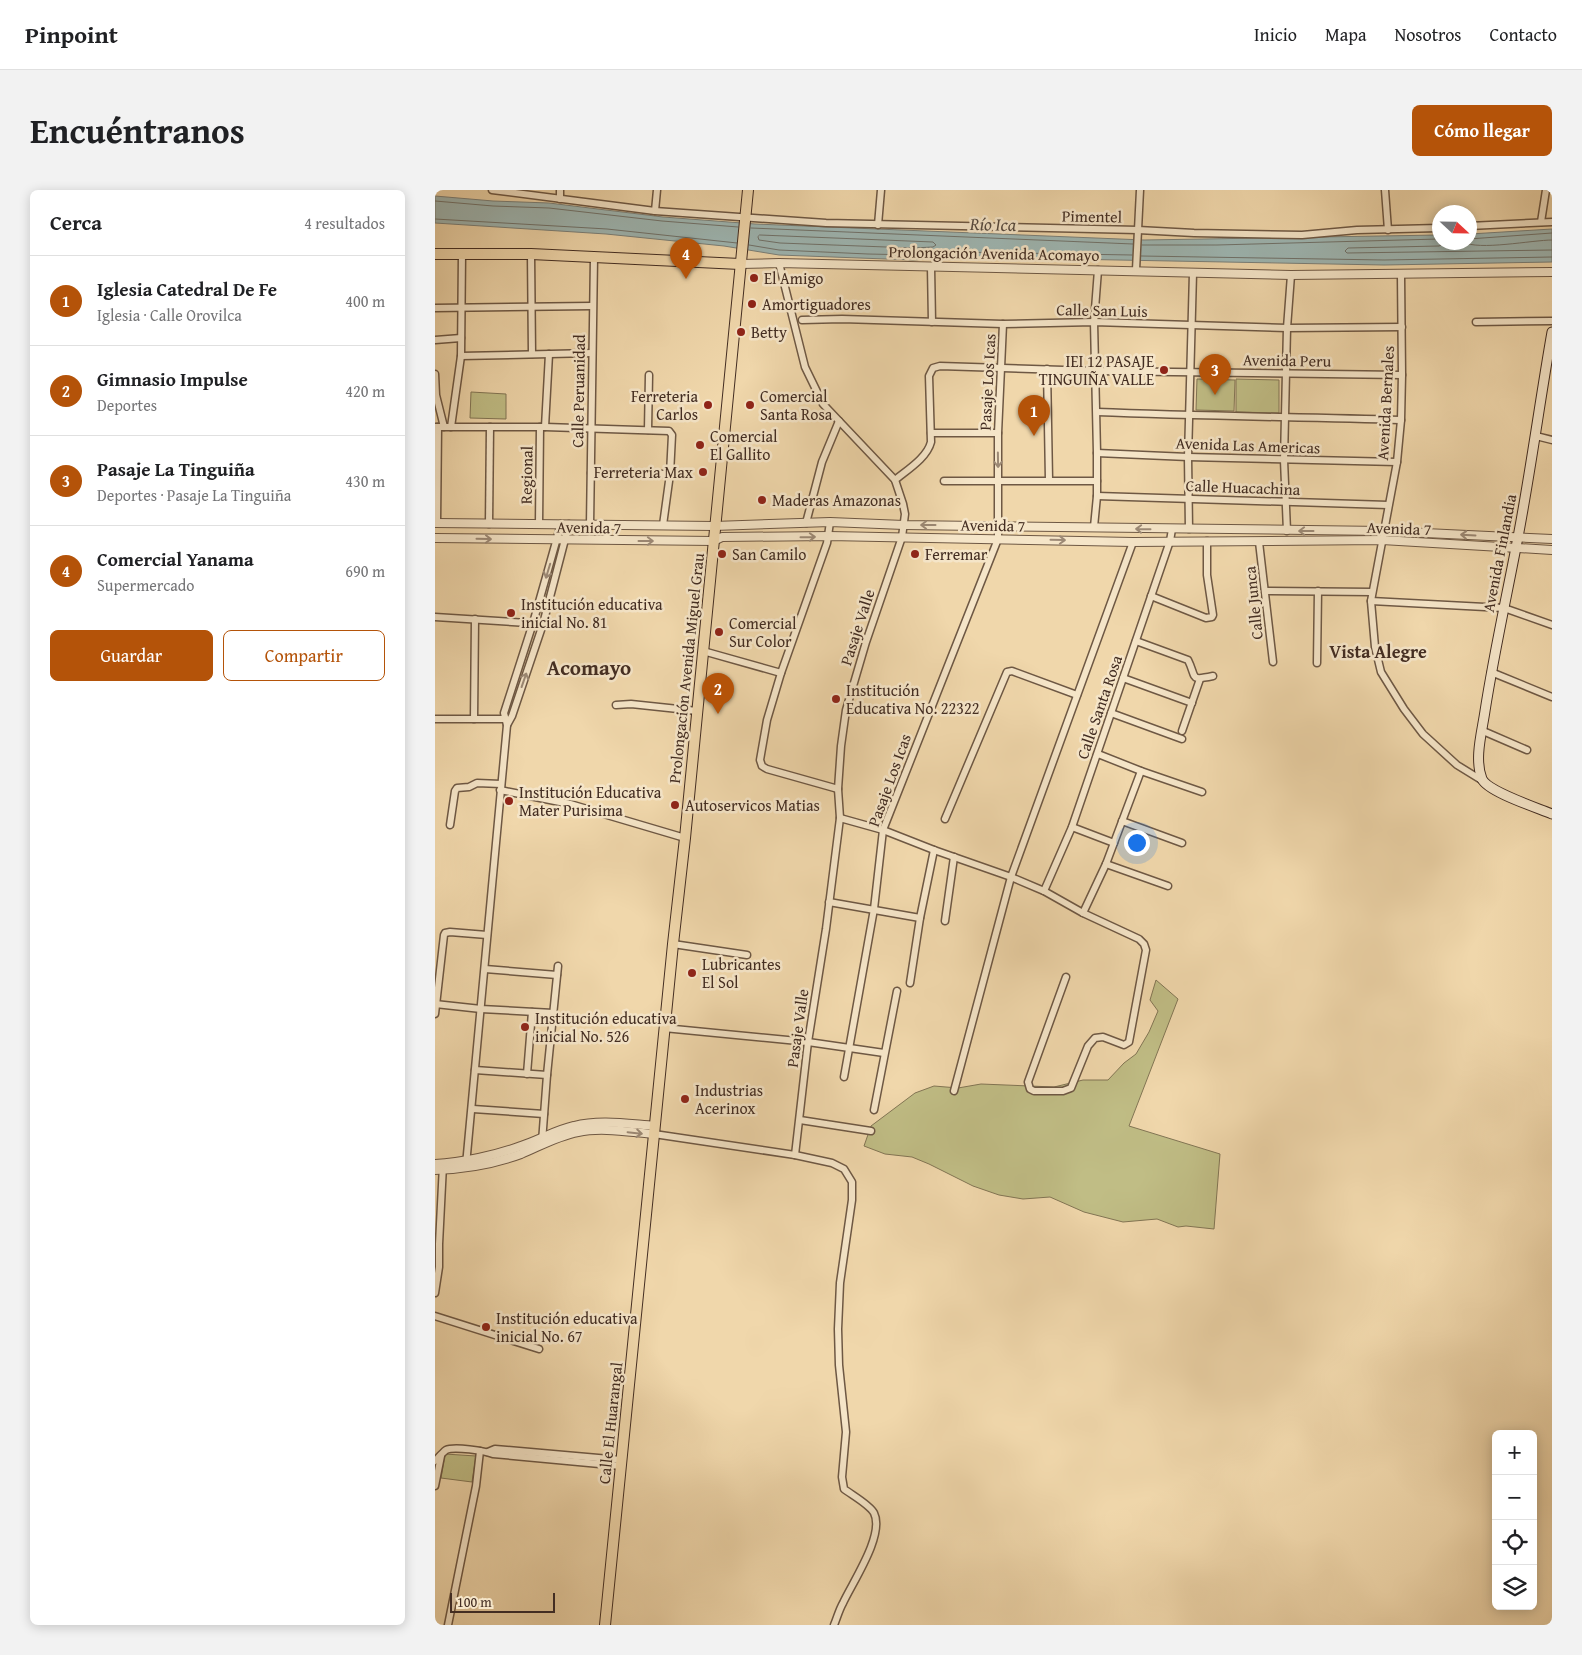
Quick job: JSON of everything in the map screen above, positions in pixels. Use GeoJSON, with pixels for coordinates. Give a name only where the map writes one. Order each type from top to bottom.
{"type":"FeatureCollection","features":[{"type":"Feature","properties":{"kind":"main road","name":"Prolongación Avenida Miguel Grau"},"geometry":{"type":"LineString","coordinates":[[654,1130],[685,838],[747,190]]}},
{"type":"Feature","properties":{"kind":"main road","name":"Prolongación Avenida Acomayo"},"geometry":{"type":"LineString","coordinates":[[435,254],[531,254],[741,259]]}},
{"type":"Feature","properties":{"kind":"main road","name":"Avenida Finlandia"},"geometry":{"type":"LineString","coordinates":[[1483,780],[1479,767],[1491,672],[1516,549],[1552,332]]}},
{"type":"Feature","properties":{"kind":"main road"},"geometry":{"type":"LineString","coordinates":[[1483,780],[1487,786],[1499,792],[1552,814]]}},
{"type":"Feature","properties":{"kind":"main road","name":"Calle El Huarangal"},"geometry":{"type":"LineString","coordinates":[[605,1625],[654,1130]]}},
{"type":"Feature","properties":{"kind":"street","name":"Pimentel"},"geometry":{"type":"LineString","coordinates":[[492,190],[655,211],[744,220],[1138,234],[1302,234],[1357,230],[1432,228]]}},
{"type":"Feature","properties":{"kind":"street"},"geometry":{"type":"LineString","coordinates":[[559,190],[560,199]]}},
{"type":"Feature","properties":{"kind":"street"},"geometry":{"type":"LineString","coordinates":[[655,211],[657,190]]}},
{"type":"Feature","properties":{"kind":"street"},"geometry":{"type":"LineString","coordinates":[[878,224],[881,190]]}},
{"type":"Feature","properties":{"kind":"street"},"geometry":{"type":"LineString","coordinates":[[1136,267],[1140,190]]}},
{"type":"Feature","properties":{"kind":"street"},"geometry":{"type":"LineString","coordinates":[[1385,190],[1388,230]]}},
{"type":"Feature","properties":{"kind":"street"},"geometry":{"type":"LineString","coordinates":[[1541,222],[1546,190]]}},
{"type":"Feature","properties":{"kind":"street"},"geometry":{"type":"LineString","coordinates":[[1477,226],[1552,222]]}},
{"type":"Feature","properties":{"kind":"street"},"geometry":{"type":"LineString","coordinates":[[436,523],[442,427],[461,356],[462,254]]}},
{"type":"Feature","properties":{"kind":"street"},"geometry":{"type":"LineString","coordinates":[[531,254],[532,354]]}},
{"type":"Feature","properties":{"kind":"street","name":"Calle Peruanidad"},"geometry":{"type":"LineString","coordinates":[[590,525],[594,257]]}},
{"type":"Feature","properties":{"kind":"street","name":"Prolongación Avenida Acomayo"},"geometry":{"type":"LineString","coordinates":[[741,259],[779,263],[931,267],[1098,270],[1136,267],[1193,273],[1291,275],[1552,272]]}},
{"type":"Feature","properties":{"kind":"street","name":"Pasaje Valle"},"geometry":{"type":"LineString","coordinates":[[779,263],[805,367],[823,404],[895,480],[903,504],[904,525],[902,538],[866,642],[846,710],[838,789],[840,818],[808,1042],[795,1155]]}},
{"type":"Feature","properties":{"kind":"street"},"geometry":{"type":"LineString","coordinates":[[931,267],[932,322]]}},
{"type":"Feature","properties":{"kind":"street"},"geometry":{"type":"LineString","coordinates":[[1094,527],[1097,496],[1097,412],[1094,322],[1098,270]]}},
{"type":"Feature","properties":{"kind":"street"},"geometry":{"type":"LineString","coordinates":[[1189,529],[1189,372],[1193,273]]}},
{"type":"Feature","properties":{"kind":"street"},"geometry":{"type":"LineString","coordinates":[[1287,530],[1284,460],[1285,374],[1291,275]]}},
{"type":"Feature","properties":{"kind":"street","name":"Avenida Bernales"},"geometry":{"type":"LineString","coordinates":[[1401,275],[1401,420],[1397,462],[1372,592],[1372,626],[1381,672],[1423,734],[1457,765],[1483,780]]}},
{"type":"Feature","properties":{"kind":"street"},"geometry":{"type":"LineString","coordinates":[[435,308],[592,306]]}},
{"type":"Feature","properties":{"kind":"street","name":"Calle San Luis"},"geometry":{"type":"LineString","coordinates":[[802,320],[842,319],[1003,324],[1094,322],[1287,328],[1402,327]]}},
{"type":"Feature","properties":{"kind":"street"},"geometry":{"type":"LineString","coordinates":[[1476,322],[1552,321]]}},
{"type":"Feature","properties":{"kind":"street","name":"Pasaje Los Icas"},"geometry":{"type":"LineString","coordinates":[[844,1077],[874,910],[883,830],[998,539],[998,433],[1003,324]]}},
{"type":"Feature","properties":{"kind":"street"},"geometry":{"type":"LineString","coordinates":[[435,340],[461,338]]}},
{"type":"Feature","properties":{"kind":"street"},"geometry":{"type":"LineString","coordinates":[[461,356],[592,353]]}},
{"type":"Feature","properties":{"kind":"street","name":"Regional"},"geometry":{"type":"LineString","coordinates":[[539,524],[543,427],[549,354]]}},
{"type":"Feature","properties":{"kind":"street","name":"Avenida Peru"},"geometry":{"type":"LineString","coordinates":[[931,434],[929,376],[933,368],[940,366],[1095,371],[1402,375]]}},
{"type":"Feature","properties":{"kind":"street"},"geometry":{"type":"LineString","coordinates":[[1047,369],[1049,480]]}},
{"type":"Feature","properties":{"kind":"street"},"geometry":{"type":"LineString","coordinates":[[435,374],[436,396],[442,427]]}},
{"type":"Feature","properties":{"kind":"street"},"geometry":{"type":"LineString","coordinates":[[648,430],[649,376]]}},
{"type":"Feature","properties":{"kind":"street"},"geometry":{"type":"LineString","coordinates":[[1097,412],[1189,416],[1285,416],[1401,420]]}},
{"type":"Feature","properties":{"kind":"street"},"geometry":{"type":"LineString","coordinates":[[806,523],[822,462],[839,421]]}},
{"type":"Feature","properties":{"kind":"street"},"geometry":{"type":"LineString","coordinates":[[442,427],[591,428],[671,432],[669,474],[663,525]]}},
{"type":"Feature","properties":{"kind":"street"},"geometry":{"type":"LineString","coordinates":[[489,524],[490,427]]}},
{"type":"Feature","properties":{"kind":"street"},"geometry":{"type":"LineString","coordinates":[[895,480],[927,452],[931,442],[931,434],[998,433]]}},
{"type":"Feature","properties":{"kind":"street"},"geometry":{"type":"LineString","coordinates":[[1536,436],[1552,440]]}},
{"type":"Feature","properties":{"kind":"street","name":"Avenida Las Americas"},"geometry":{"type":"LineString","coordinates":[[1097,453],[1397,462]]}},
{"type":"Feature","properties":{"kind":"street"},"geometry":{"type":"LineString","coordinates":[[591,473],[669,474]]}},
{"type":"Feature","properties":{"kind":"street"},"geometry":{"type":"LineString","coordinates":[[944,481],[1097,481]]}},
{"type":"Feature","properties":{"kind":"street","name":"Calle Huacachina"},"geometry":{"type":"LineString","coordinates":[[1097,496],[1388,505]]}},
{"type":"Feature","properties":{"kind":"street"},"geometry":{"type":"LineString","coordinates":[[830,522],[829,536],[781,673],[767,720],[760,763],[767,768],[838,789]]}},
{"type":"Feature","properties":{"kind":"street","name":"Avenida 7"},"geometry":{"type":"LineString","coordinates":[[436,523],[715,526],[830,522],[904,525],[1383,531],[1552,539]]}},
{"type":"Feature","properties":{"kind":"street"},"geometry":{"type":"LineString","coordinates":[[506,722],[512,716],[543,624],[565,524]]}},
{"type":"Feature","properties":{"kind":"street","name":"Calle Santa Rosa"},"geometry":{"type":"LineString","coordinates":[[1044,891],[1072,827],[1098,754],[1170,541],[1172,529]]}},
{"type":"Feature","properties":{"kind":"street","name":"Avenida 7"},"geometry":{"type":"LineString","coordinates":[[435,538],[714,541],[722,537],[829,536],[1133,542],[1381,540],[1552,550]]}},
{"type":"Feature","properties":{"kind":"street"},"geometry":{"type":"LineString","coordinates":[[466,1163],[473,1109],[501,787],[506,722],[503,713],[562,540]]}},
{"type":"Feature","properties":{"kind":"street"},"geometry":{"type":"LineString","coordinates":[[954,1090],[1011,877],[1133,542]]}},
{"type":"Feature","properties":{"kind":"street"},"geometry":{"type":"LineString","coordinates":[[1151,596],[1206,618],[1211,617],[1213,615],[1207,575],[1207,542]]}},
{"type":"Feature","properties":{"kind":"street","name":"Calle Junca"},"geometry":{"type":"LineString","coordinates":[[1259,542],[1273,662]]}},
{"type":"Feature","properties":{"kind":"street"},"geometry":{"type":"LineString","coordinates":[[1266,591],[1372,592]]}},
{"type":"Feature","properties":{"kind":"street"},"geometry":{"type":"LineString","coordinates":[[1317,663],[1318,591]]}},
{"type":"Feature","properties":{"kind":"street"},"geometry":{"type":"LineString","coordinates":[[1371,601],[1503,608],[1552,625]]}},
{"type":"Feature","properties":{"kind":"street"},"geometry":{"type":"LineString","coordinates":[[435,617],[543,624]]}},
{"type":"Feature","properties":{"kind":"street"},"geometry":{"type":"LineString","coordinates":[[474,719],[475,619]]}},
{"type":"Feature","properties":{"kind":"street"},"geometry":{"type":"LineString","coordinates":[[1136,641],[1186,659],[1191,665],[1192,675],[1200,679],[1213,676]]}},
{"type":"Feature","properties":{"kind":"street"},"geometry":{"type":"LineString","coordinates":[[703,651],[781,673]]}},
{"type":"Feature","properties":{"kind":"street"},"geometry":{"type":"LineString","coordinates":[[945,819],[1007,672],[1012,671],[1077,696]]}},
{"type":"Feature","properties":{"kind":"street"},"geometry":{"type":"LineString","coordinates":[[1491,672],[1552,697]]}},
{"type":"Feature","properties":{"kind":"street"},"geometry":{"type":"LineString","coordinates":[[1123,678],[1192,703]]}},
{"type":"Feature","properties":{"kind":"street"},"geometry":{"type":"LineString","coordinates":[[1111,713],[1182,735],[1200,679]]}},
{"type":"Feature","properties":{"kind":"street"},"geometry":{"type":"LineString","coordinates":[[616,705],[631,704],[697,711]]}},
{"type":"Feature","properties":{"kind":"street"},"geometry":{"type":"LineString","coordinates":[[435,719],[474,719],[506,722]]}},
{"type":"Feature","properties":{"kind":"street"},"geometry":{"type":"LineString","coordinates":[[1483,731],[1527,750]]}},
{"type":"Feature","properties":{"kind":"street"},"geometry":{"type":"LineString","coordinates":[[1098,754],[1202,792]]}},
{"type":"Feature","properties":{"kind":"street"},"geometry":{"type":"LineString","coordinates":[[1083,913],[1106,864],[1141,771]]}},
{"type":"Feature","properties":{"kind":"street"},"geometry":{"type":"LineString","coordinates":[[450,825],[456,789],[469,787],[477,783],[570,804],[685,838]]}},
{"type":"Feature","properties":{"kind":"street"},"geometry":{"type":"LineString","coordinates":[[840,818],[883,830],[1011,877],[1044,891],[1144,944],[1146,950],[1129,1042],[1124,1045],[1103,1037],[1095,1038],[1088,1046],[1071,1088],[1063,1091],[1034,1091],[1030,1089],[1028,1082],[1066,977]]}},
{"type":"Feature","properties":{"kind":"street"},"geometry":{"type":"LineString","coordinates":[[1122,821],[1182,843]]}},
{"type":"Feature","properties":{"kind":"street"},"geometry":{"type":"LineString","coordinates":[[1072,827],[1114,843]]}},
{"type":"Feature","properties":{"kind":"street"},"geometry":{"type":"LineString","coordinates":[[910,983],[920,918],[934,850]]}},
{"type":"Feature","properties":{"kind":"street"},"geometry":{"type":"LineString","coordinates":[[945,921],[954,857]]}},
{"type":"Feature","properties":{"kind":"street"},"geometry":{"type":"LineString","coordinates":[[1106,864],[1168,886]]}},
{"type":"Feature","properties":{"kind":"street"},"geometry":{"type":"LineString","coordinates":[[829,902],[920,918]]}},
{"type":"Feature","properties":{"kind":"street"},"geometry":{"type":"LineString","coordinates":[[435,1014],[438,955],[445,933],[487,935]]}},
{"type":"Feature","properties":{"kind":"street"},"geometry":{"type":"LineString","coordinates":[[673,944],[747,955]]}},
{"type":"Feature","properties":{"kind":"street"},"geometry":{"type":"LineString","coordinates":[[542,1141],[558,966]]}},
{"type":"Feature","properties":{"kind":"street"},"geometry":{"type":"LineString","coordinates":[[485,969],[557,975]]}},
{"type":"Feature","properties":{"kind":"street"},"geometry":{"type":"LineString","coordinates":[[874,1110],[897,991]]}},
{"type":"Feature","properties":{"kind":"street"},"geometry":{"type":"LineString","coordinates":[[436,1004],[481,1009],[553,1013]]}},
{"type":"Feature","properties":{"kind":"street"},"geometry":{"type":"LineString","coordinates":[[527,1074],[532,1012]]}},
{"type":"Feature","properties":{"kind":"street"},"geometry":{"type":"LineString","coordinates":[[664,1028],[808,1042],[884,1053]]}},
{"type":"Feature","properties":{"kind":"street"},"geometry":{"type":"LineString","coordinates":[[475,1070],[547,1075]]}},
{"type":"Feature","properties":{"kind":"street"},"geometry":{"type":"LineString","coordinates":[[473,1109],[544,1114]]}},
{"type":"Feature","properties":{"kind":"street"},"geometry":{"type":"LineString","coordinates":[[800,1120],[871,1131]]}},
{"type":"Feature","properties":{"kind":"street"},"geometry":{"type":"LineString","coordinates":[[435,1294],[439,1267],[437,1243],[439,1167],[493,1162],[519,1154],[542,1141],[576,1132],[592,1130],[654,1130],[795,1155],[832,1163],[844,1169],[853,1182],[840,1283],[838,1329],[839,1365],[846,1432],[842,1477],[844,1489],[867,1505],[874,1513],[876,1524],[871,1547],[834,1625]]}},
{"type":"Feature","properties":{"kind":"street"},"geometry":{"type":"LineString","coordinates":[[435,1316],[539,1349]]}},
{"type":"Feature","properties":{"kind":"street"},"geometry":{"type":"LineString","coordinates":[[435,1462],[446,1450],[451,1448],[484,1451],[495,1449],[621,1463]]}},
{"type":"Feature","properties":{"kind":"street"},"geometry":{"type":"LineString","coordinates":[[448,1625],[484,1451]]}},
{"type":"Feature","properties":{"kind":"street"},"geometry":{"type":"LineString","coordinates":[[435,1486],[441,1455]]}},
{"type":"Feature","properties":{"kind":"shaded area"},"geometry":{"type":"Polygon","coordinates":[[[1197,379],[1235,380],[1234,411],[1196,410],[1197,379]]]}},
{"type":"Feature","properties":{"kind":"shaded area"},"geometry":{"type":"Polygon","coordinates":[[[1236,379],[1279,380],[1279,413],[1236,412],[1236,379]]]}},
{"type":"Feature","properties":{"kind":"shaded area"},"geometry":{"type":"Polygon","coordinates":[[[471,392],[506,394],[506,419],[470,418],[471,392]]]}},
{"type":"Feature","properties":{"kind":"shaded area"},"geometry":{"type":"Polygon","coordinates":[[[1156,980],[1178,999],[1129,1126],[1220,1154],[1214,1229],[1178,1227],[1157,1219],[1123,1222],[1084,1212],[1050,1197],[1023,1199],[999,1195],[973,1186],[912,1157],[885,1154],[864,1146],[871,1126],[915,1093],[934,1086],[958,1088],[981,1084],[1054,1087],[1083,1080],[1108,1080],[1124,1063],[1136,1054],[1149,1032],[1158,1011],[1150,1000],[1156,980]]]}},
{"type":"Feature","properties":{"kind":"shaded area"},"geometry":{"type":"Polygon","coordinates":[[[445,1454],[476,1456],[472,1482],[441,1478],[445,1454]]]}},
{"type":"Feature","properties":{"kind":"water","name":"Río Ica"},"geometry":{"type":"Polygon","coordinates":[[[435,196],[549,203],[663,217],[755,224],[1144,240],[1432,235],[1432,250],[1477,250],[1477,234],[1552,229],[1552,262],[1384,265],[958,257],[913,260],[779,255],[724,246],[606,234],[435,223],[435,196]]]}},
{"type":"Feature","properties":{"kind":"place","name":"El Amigo"},"geometry":{"type":"Point","coordinates":[754,278]}},
{"type":"Feature","properties":{"kind":"place","name":"Comercial Yanama"},"geometry":{"type":"Point","coordinates":[686,279]}},
{"type":"Feature","properties":{"kind":"place","name":"Amortiguadores"},"geometry":{"type":"Point","coordinates":[752,304]}},
{"type":"Feature","properties":{"kind":"place","name":"Betty"},"geometry":{"type":"Point","coordinates":[741,332]}},
{"type":"Feature","properties":{"kind":"place","name":"IEI 12 PASAJE TINGUIÑA VALLE"},"geometry":{"type":"Point","coordinates":[1164,370]}},
{"type":"Feature","properties":{"kind":"place","name":"Pasaje La Tinguiña"},"geometry":{"type":"Point","coordinates":[1215,395]}},
{"type":"Feature","properties":{"kind":"place","name":"Ferreteria Carlos"},"geometry":{"type":"Point","coordinates":[708,405]}},
{"type":"Feature","properties":{"kind":"place","name":"Comercial Santa Rosa"},"geometry":{"type":"Point","coordinates":[750,405]}},
{"type":"Feature","properties":{"kind":"place","name":"Iglesia Catedral De Fe"},"geometry":{"type":"Point","coordinates":[1034,436]}},
{"type":"Feature","properties":{"kind":"place","name":"Comercial El Gallito"},"geometry":{"type":"Point","coordinates":[700,445]}},
{"type":"Feature","properties":{"kind":"place","name":"Ferreteria Max"},"geometry":{"type":"Point","coordinates":[703,472]}},
{"type":"Feature","properties":{"kind":"place","name":"Maderas Amazonas"},"geometry":{"type":"Point","coordinates":[762,500]}},
{"type":"Feature","properties":{"kind":"place","name":"San Camilo"},"geometry":{"type":"Point","coordinates":[722,554]}},
{"type":"Feature","properties":{"kind":"place","name":"Ferremar"},"geometry":{"type":"Point","coordinates":[915,554]}},
{"type":"Feature","properties":{"kind":"place","name":"Institución educativa inicial No. 81"},"geometry":{"type":"Point","coordinates":[511,613]}},
{"type":"Feature","properties":{"kind":"place","name":"Comercial Sur Color"},"geometry":{"type":"Point","coordinates":[719,632]}},
{"type":"Feature","properties":{"kind":"place","name":"Institución Educativa No. 22322"},"geometry":{"type":"Point","coordinates":[836,699]}},
{"type":"Feature","properties":{"kind":"place","name":"Gimnasio Impulse"},"geometry":{"type":"Point","coordinates":[718,714]}},
{"type":"Feature","properties":{"kind":"place","name":"Institución Educativa Mater Purisima"},"geometry":{"type":"Point","coordinates":[509,801]}},
{"type":"Feature","properties":{"kind":"place","name":"Autoservicos Matias"},"geometry":{"type":"Point","coordinates":[675,805]}},
{"type":"Feature","properties":{"kind":"place","name":"Lubricantes El Sol"},"geometry":{"type":"Point","coordinates":[692,973]}},
{"type":"Feature","properties":{"kind":"place","name":"Institución educativa inicial No. 526"},"geometry":{"type":"Point","coordinates":[525,1027]}},
{"type":"Feature","properties":{"kind":"place","name":"Industrias Acerinox"},"geometry":{"type":"Point","coordinates":[685,1099]}},
{"type":"Feature","properties":{"kind":"place","name":"Institución educativa inicial No. 67"},"geometry":{"type":"Point","coordinates":[486,1327]}},
{"type":"Feature","properties":{"kind":"district","name":"Vista Alegre"},"geometry":{"type":"Point","coordinates":[1378,651]}},
{"type":"Feature","properties":{"kind":"district","name":"Acomayo"},"geometry":{"type":"Point","coordinates":[589,667]}}]}
